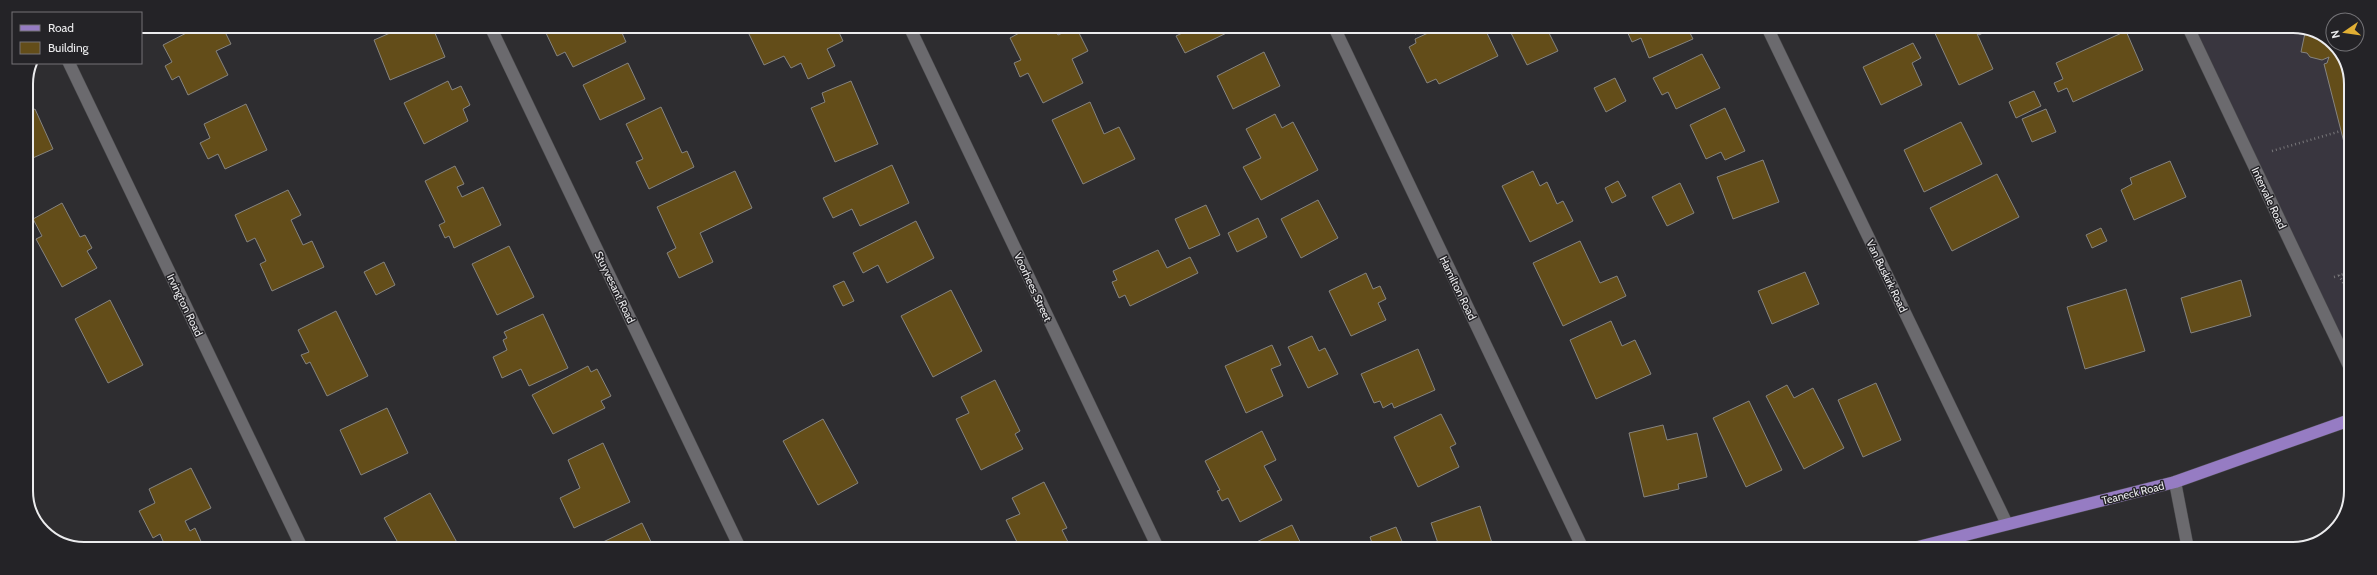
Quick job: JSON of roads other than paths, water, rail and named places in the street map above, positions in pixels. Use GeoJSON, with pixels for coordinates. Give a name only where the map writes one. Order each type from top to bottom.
{"type":"FeatureCollection","features":[{"type":"Feature","properties":{"kind":"main road","name":"Teaneck Road"},"geometry":{"type":"LineString","coordinates":[[1937,542],[2175,482],[2344,422]]}},
{"type":"Feature","properties":{"kind":"street","name":"Stuyvesant Road"},"geometry":{"type":"LineString","coordinates":[[493,33],[737,542]]}},
{"type":"Feature","properties":{"kind":"street","name":"Voorhees Street"},"geometry":{"type":"LineString","coordinates":[[912,33],[1155,542]]}},
{"type":"Feature","properties":{"kind":"street","name":"Hamilton Road"},"geometry":{"type":"LineString","coordinates":[[1337,33],[1580,542]]}},
{"type":"Feature","properties":{"kind":"street","name":"Van Buskirk Road"},"geometry":{"type":"LineString","coordinates":[[1770,33],[2007,524]]}},
{"type":"Feature","properties":{"kind":"street","name":"Intervale Road"},"geometry":{"type":"LineString","coordinates":[[2191,33],[2344,355]]}},
{"type":"Feature","properties":{"kind":"street","name":"Irvington Road"},"geometry":{"type":"LineString","coordinates":[[69,64],[299,542]]}},
{"type":"Feature","properties":{"kind":"street"},"geometry":{"type":"LineString","coordinates":[[2175,482],[2187,542]]}}]}
